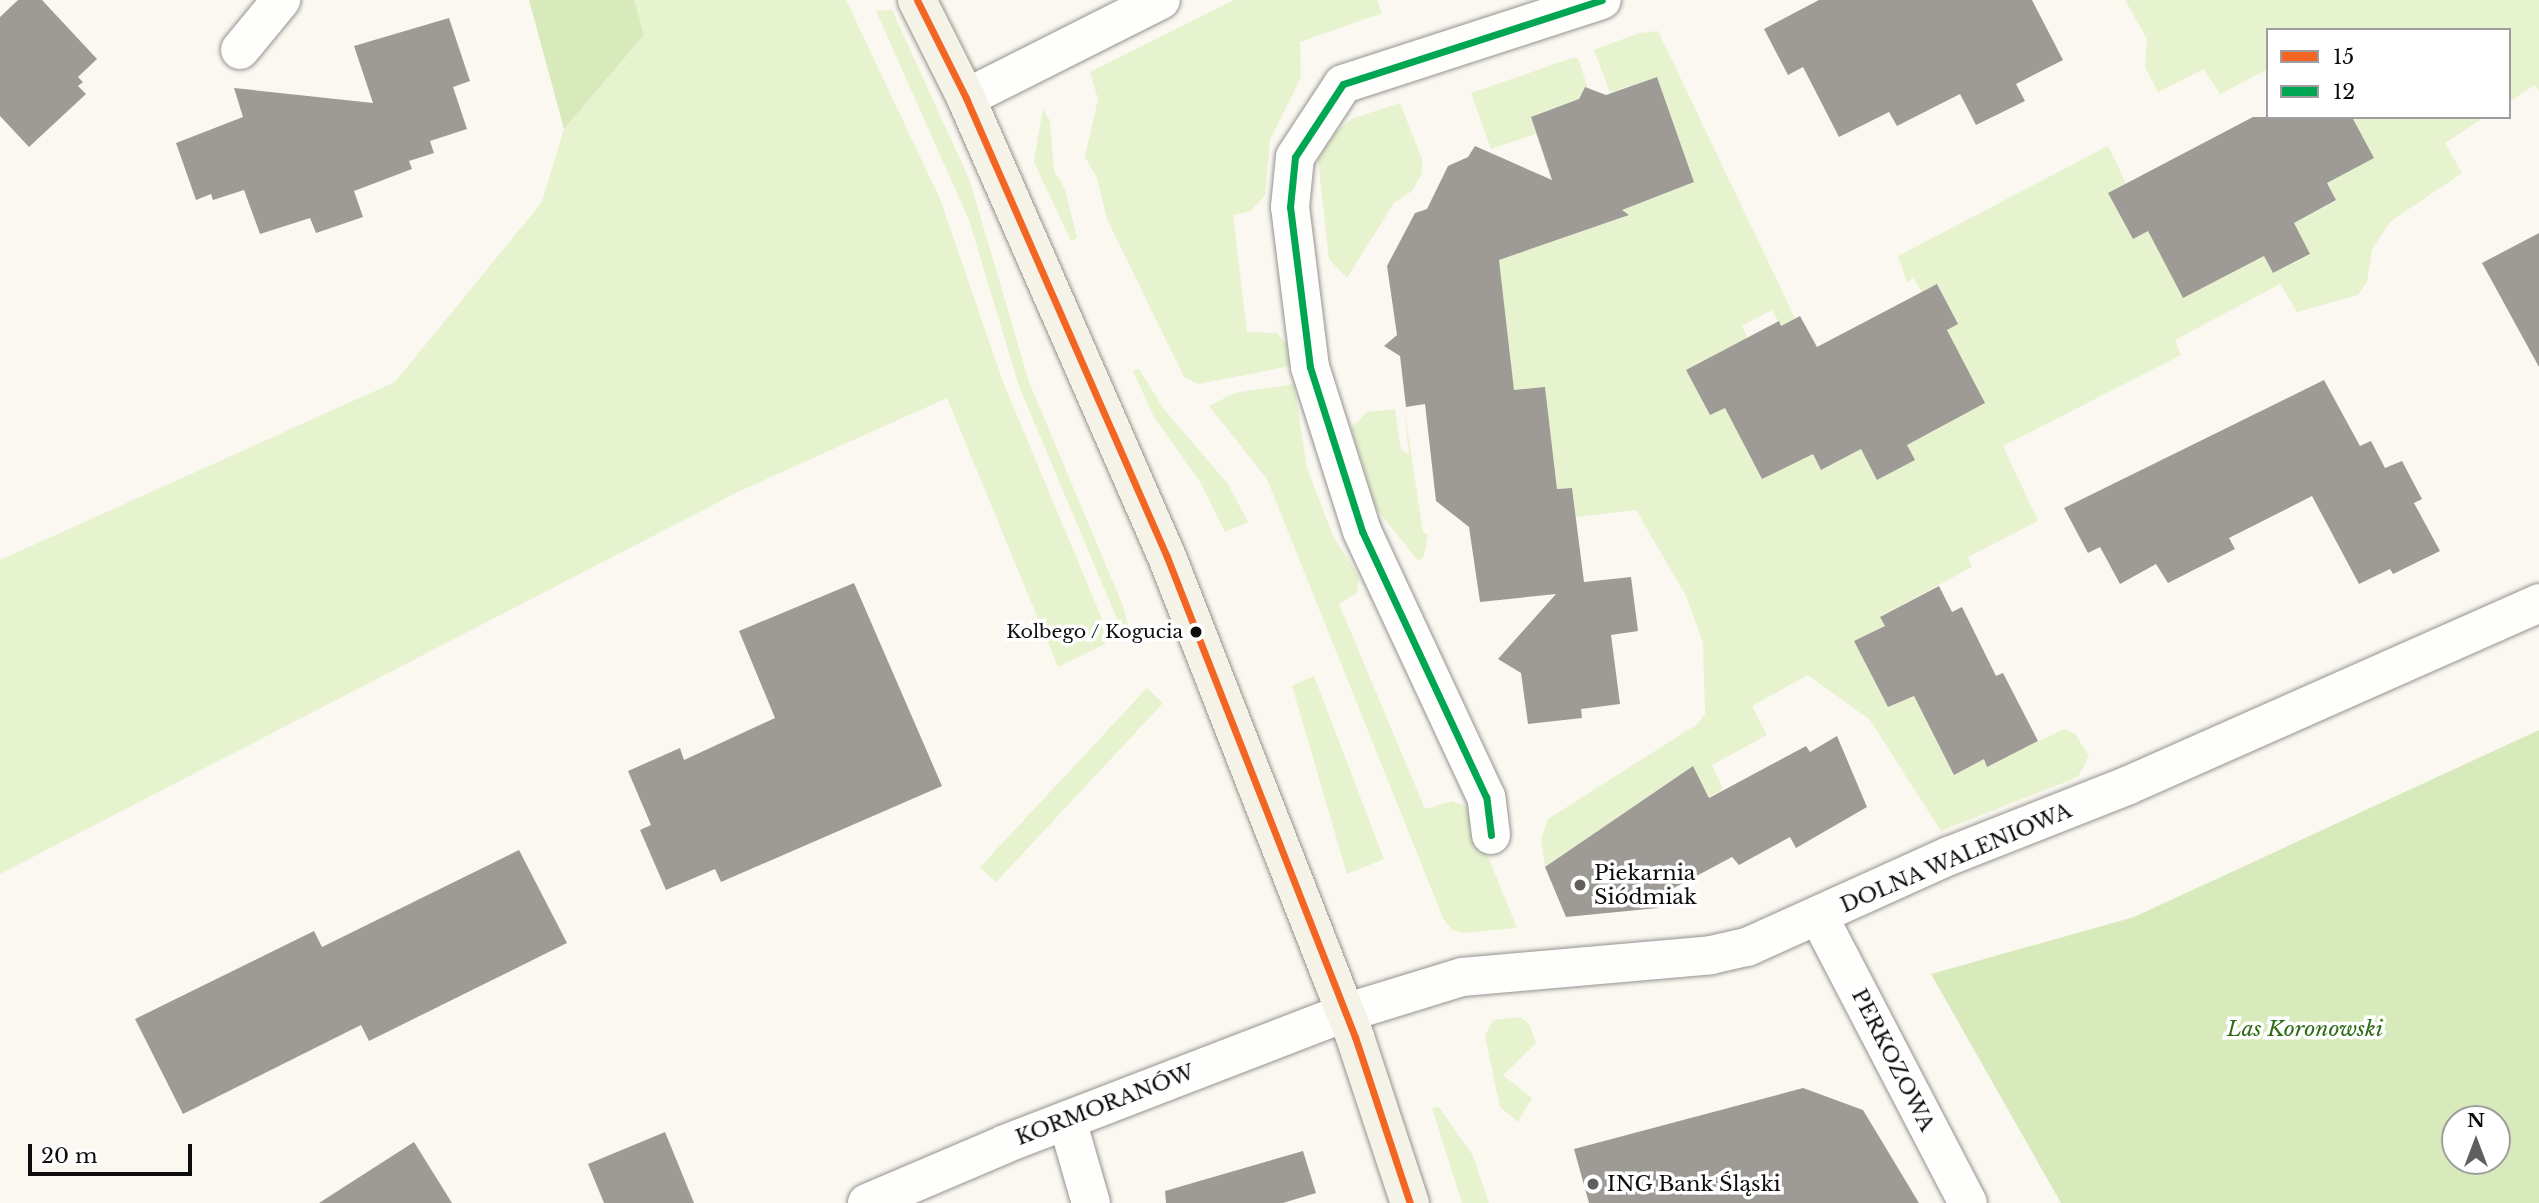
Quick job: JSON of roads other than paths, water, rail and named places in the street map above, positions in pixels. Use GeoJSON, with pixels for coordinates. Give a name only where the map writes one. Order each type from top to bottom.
{"type":"FeatureCollection","features":[{"type":"Feature","properties":{"kind":"main road"},"geometry":{"type":"LineString","coordinates":[[917,0],[966,98],[1167,557],[1345,1013],[1410,1203]]}},
{"type":"Feature","properties":{"kind":"street"},"geometry":{"type":"LineString","coordinates":[[240,50],[281,0]]}},
{"type":"Feature","properties":{"kind":"street"},"geometry":{"type":"LineString","coordinates":[[966,98],[1161,0]]}},
{"type":"Feature","properties":{"kind":"street"},"geometry":{"type":"LineString","coordinates":[[1491,835],[1486,797],[1362,531],[1310,367],[1290,207],[1295,158],[1343,84],[1602,0]]}},
{"type":"Feature","properties":{"kind":"street","name":"DOLNA WALENIOWA"},"geometry":{"type":"LineString","coordinates":[[1345,1013],[1462,977],[1711,955],[1746,947],[2539,603]]}},
{"type":"Feature","properties":{"kind":"street","name":"PERKOZOWA"},"geometry":{"type":"LineString","coordinates":[[1819,916],[1968,1203]]}},
{"type":"Feature","properties":{"kind":"street","name":"KORMORANÓW"},"geometry":{"type":"LineString","coordinates":[[867,1203],[1067,1121],[1345,1013]]}},
{"type":"Feature","properties":{"kind":"street"},"geometry":{"type":"LineString","coordinates":[[1067,1121],[1091,1203]]}},
{"type":"Feature","properties":{"kind":"place","name":"Kolbego / Kogucia"},"geometry":{"type":"Point","coordinates":[1196,632]}},
{"type":"Feature","properties":{"kind":"place","name":"Piekarnia Siódmiak"},"geometry":{"type":"Point","coordinates":[1580,885]}},
{"type":"Feature","properties":{"kind":"place","name":"ING Bank Śląski"},"geometry":{"type":"Point","coordinates":[1593,1184]}},
{"type":"Feature","properties":{"kind":"park label","name":"Las Koronowski"},"geometry":{"type":"Point","coordinates":[2305,1029]}}]}
